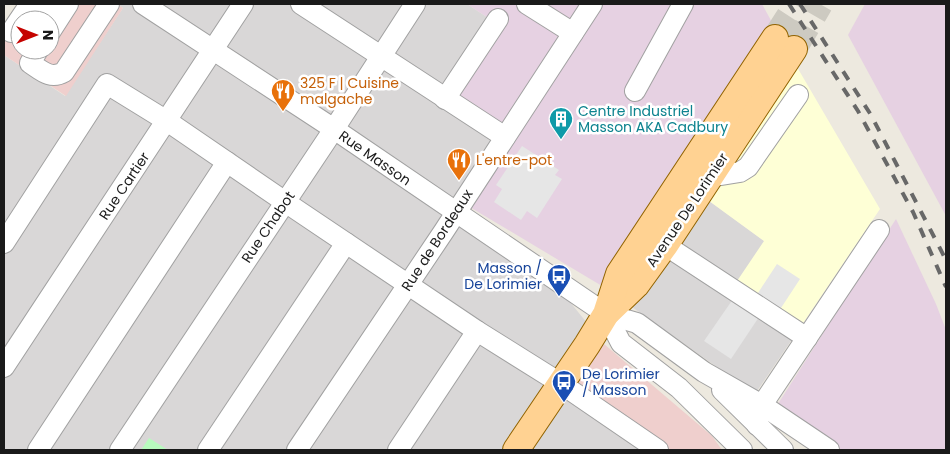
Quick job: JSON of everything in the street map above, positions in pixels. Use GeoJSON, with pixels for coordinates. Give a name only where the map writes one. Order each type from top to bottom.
{"type":"FeatureCollection","features":[{"type":"Feature","properties":{"kind":"main road","name":"Avenue De Lorimier"},"geometry":{"type":"LineString","coordinates":[[516,450],[606,314],[636,285],[665,245],[709,178],[784,44],[619,274],[606,314]]}},
{"type":"Feature","properties":{"kind":"street"},"geometry":{"type":"LineString","coordinates":[[32,60],[30,63],[46,74],[52,76],[64,72],[109,4]]}},
{"type":"Feature","properties":{"kind":"street","name":"Rue Masson"},"geometry":{"type":"LineString","coordinates":[[144,4],[334,129],[606,314],[637,323],[704,372],[762,405],[829,450]]}},
{"type":"Feature","properties":{"kind":"street","name":"Rue Cartier"},"geometry":{"type":"LineString","coordinates":[[4,366],[167,121],[242,4]]}},
{"type":"Feature","properties":{"kind":"street"},"geometry":{"type":"LineString","coordinates":[[301,4],[325,10],[380,56],[505,137]]}},
{"type":"Feature","properties":{"kind":"street","name":"Rue Chabot"},"geometry":{"type":"LineString","coordinates":[[120,450],[415,4]]}},
{"type":"Feature","properties":{"kind":"street"},"geometry":{"type":"LineString","coordinates":[[527,4],[573,32]]}},
{"type":"Feature","properties":{"kind":"street","name":"Rue de Bordeaux"},"geometry":{"type":"LineString","coordinates":[[297,450],[409,284],[592,4]]}},
{"type":"Feature","properties":{"kind":"street"},"geometry":{"type":"LineString","coordinates":[[635,91],[683,4]]}},
{"type":"Feature","properties":{"kind":"street"},"geometry":{"type":"LineString","coordinates":[[445,99],[498,19]]}},
{"type":"Feature","properties":{"kind":"street"},"geometry":{"type":"LineString","coordinates":[[4,243],[107,84],[167,121],[284,202],[560,384],[645,447]]}},
{"type":"Feature","properties":{"kind":"street"},"geometry":{"type":"LineString","coordinates":[[709,178],[740,172],[748,167],[798,95]]}},
{"type":"Feature","properties":{"kind":"street"},"geometry":{"type":"LineString","coordinates":[[38,450],[227,162]]}},
{"type":"Feature","properties":{"kind":"street"},"geometry":{"type":"LineString","coordinates":[[757,425],[762,405],[879,230]]}},
{"type":"Feature","properties":{"kind":"street"},"geometry":{"type":"LineString","coordinates":[[208,450],[346,243]]}},
{"type":"Feature","properties":{"kind":"street"},"geometry":{"type":"LineString","coordinates":[[665,245],[807,338]]}},
{"type":"Feature","properties":{"kind":"street"},"geometry":{"type":"LineString","coordinates":[[606,314],[620,343],[679,388],[735,448]]}},
{"type":"Feature","properties":{"kind":"street"},"geometry":{"type":"LineString","coordinates":[[398,450],[477,331]]}},
{"type":"Feature","properties":{"kind":"street","name":"Rue Masson"},"geometry":{"type":"LineString","coordinates":[[704,372],[783,450]]}},
{"type":"Feature","properties":{"kind":"shaded area"},"geometry":{"type":"Polygon","coordinates":[[[17,4],[117,4],[123,8],[66,96],[12,60],[60,60],[60,10],[13,10],[17,4]]]}},
{"type":"Feature","properties":{"kind":"shaded area"},"geometry":{"type":"Polygon","coordinates":[[[117,4],[467,4],[496,23],[505,137],[452,219],[570,302],[604,344],[572,389],[663,450],[4,450],[4,235],[9,227],[4,224],[4,55],[65,96],[123,8],[117,4]]]}},
{"type":"Feature","properties":{"kind":"shaded area"},"geometry":{"type":"Polygon","coordinates":[[[467,4],[762,4],[774,26],[602,286],[463,203],[505,137],[445,99],[496,23],[467,4]]]}},
{"type":"Feature","properties":{"kind":"shaded area"},"geometry":{"type":"Polygon","coordinates":[[[865,4],[946,4],[946,216],[848,35],[865,4]]]}},
{"type":"Feature","properties":{"kind":"shaded area"},"geometry":{"type":"Polygon","coordinates":[[[10,15],[10,59],[4,55],[4,24],[10,15]]]}},
{"type":"Feature","properties":{"kind":"shaded area"},"geometry":{"type":"Polygon","coordinates":[[[797,67],[880,209],[795,335],[731,290],[764,241],[705,198],[797,67]]]}},
{"type":"Feature","properties":{"kind":"shaded area"},"geometry":{"type":"Polygon","coordinates":[[[522,146],[559,170],[555,175],[562,179],[537,218],[527,211],[521,220],[494,202],[502,189],[496,185],[522,146]]]}},
{"type":"Feature","properties":{"kind":"shaded area"},"geometry":{"type":"Polygon","coordinates":[[[705,198],[764,241],[795,335],[755,394],[632,307],[705,198]]]}},
{"type":"Feature","properties":{"kind":"shaded area"},"geometry":{"type":"Polygon","coordinates":[[[896,219],[936,304],[946,330],[946,450],[841,450],[776,407],[896,219]]]}},
{"type":"Feature","properties":{"kind":"shaded area"},"geometry":{"type":"Polygon","coordinates":[[[777,264],[800,279],[779,311],[756,296],[777,264]]]}},
{"type":"Feature","properties":{"kind":"shaded area"},"geometry":{"type":"Polygon","coordinates":[[[733,299],[759,317],[731,359],[704,341],[733,299]]]}},
{"type":"Feature","properties":{"kind":"shaded area"},"geometry":{"type":"Polygon","coordinates":[[[604,344],[712,436],[722,450],[663,450],[572,389],[604,344]]]}},
{"type":"Feature","properties":{"kind":"green space"},"geometry":{"type":"Polygon","coordinates":[[[149,438],[168,450],[141,450],[149,438]]]}},
{"type":"Feature","properties":{"kind":"tunnel"},"geometry":{"type":"LineString","coordinates":[[775,38],[797,4]]}},
{"type":"Feature","properties":{"kind":"tunnel"},"geometry":{"type":"LineString","coordinates":[[794,49],[820,4]]}},
{"type":"Feature","properties":{"kind":"railway"},"geometry":{"type":"LineString","coordinates":[[789,4],[858,111],[913,212],[946,287]]}},
{"type":"Feature","properties":{"kind":"railway"},"geometry":{"type":"LineString","coordinates":[[800,4],[871,115],[946,260]]}},
{"type":"Feature","properties":{"kind":"place","name":"325 F | Cuisine malgache"},"geometry":{"type":"Point","coordinates":[283,112]}},
{"type":"Feature","properties":{"kind":"place","name":"Centre Industriel Masson AKA Cadbury"},"geometry":{"type":"Point","coordinates":[561,140]}},
{"type":"Feature","properties":{"kind":"place","name":"L'entre-pot"},"geometry":{"type":"Point","coordinates":[459,181]}},
{"type":"Feature","properties":{"kind":"place","name":"Masson / De Lorimier"},"geometry":{"type":"Point","coordinates":[559,297]}},
{"type":"Feature","properties":{"kind":"place","name":"De Lorimier / Masson"},"geometry":{"type":"Point","coordinates":[564,403]}}]}
